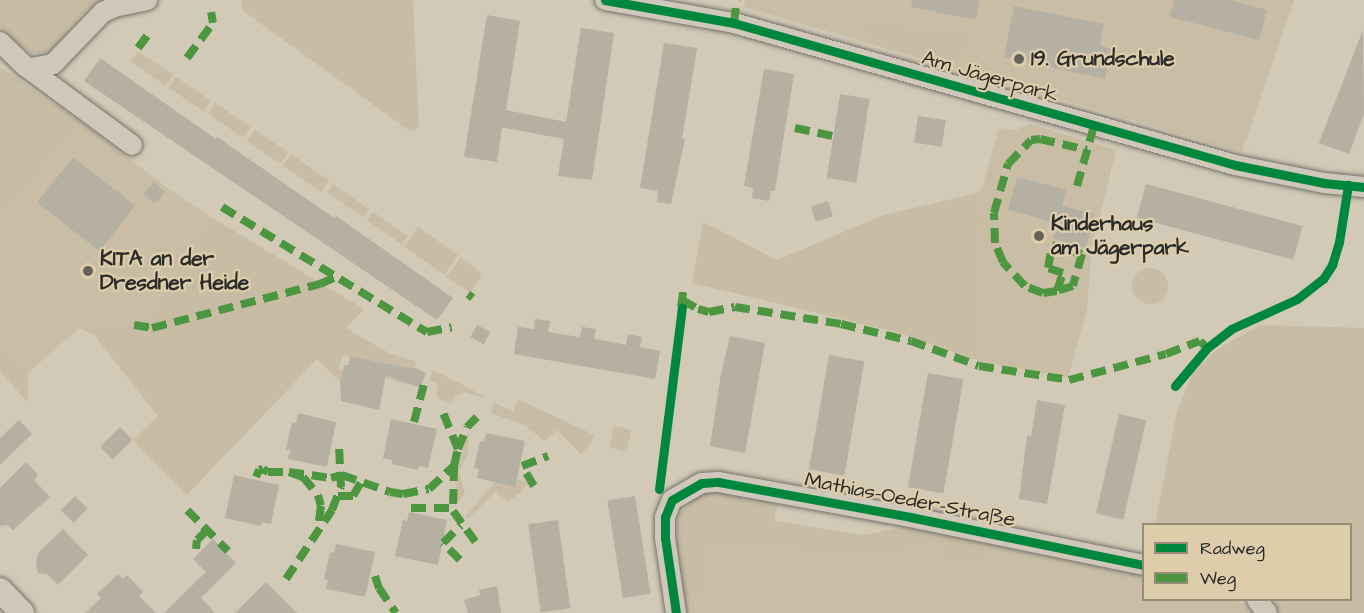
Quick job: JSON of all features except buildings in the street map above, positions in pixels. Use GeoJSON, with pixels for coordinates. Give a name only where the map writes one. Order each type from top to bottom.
{"type":"FeatureCollection","features":[{"type":"Feature","properties":{"kind":"street"},"geometry":{"type":"LineString","coordinates":[[31,68],[53,64],[103,12],[114,7],[147,0]]}},
{"type":"Feature","properties":{"kind":"street","name":"Am Jägerpark"},"geometry":{"type":"LineString","coordinates":[[605,0],[734,23],[1235,165],[1324,183],[1364,187]]}},
{"type":"Feature","properties":{"kind":"street"},"geometry":{"type":"LineString","coordinates":[[0,42],[25,66],[31,68],[132,145]]}},
{"type":"Feature","properties":{"kind":"street","name":"Mathias-Oeder-Straße"},"geometry":{"type":"LineString","coordinates":[[676,613],[665,538],[665,517],[672,500],[702,483],[718,482],[910,517],[1142,565]]}},
{"type":"Feature","properties":{"kind":"street"},"geometry":{"type":"LineString","coordinates":[[0,590],[22,613]]}},
{"type":"Feature","properties":{"kind":"street"},"geometry":{"type":"LineString","coordinates":[[1258,601],[1267,613]]}},
{"type":"Feature","properties":{"kind":"shaded area"},"geometry":{"type":"Polygon","coordinates":[[[0,0],[103,0],[85,11],[56,46],[46,52],[30,53],[0,28],[0,0]]]}},
{"type":"Feature","properties":{"kind":"shaded area"},"geometry":{"type":"Polygon","coordinates":[[[241,0],[413,0],[419,128],[410,131],[242,10],[241,0]]]}},
{"type":"Feature","properties":{"kind":"shaded area"},"geometry":{"type":"Polygon","coordinates":[[[745,0],[1294,0],[1242,152],[744,7],[745,0]]]}},
{"type":"Feature","properties":{"kind":"shaded area"},"geometry":{"type":"Polygon","coordinates":[[[868,17],[928,31],[970,30],[962,65],[923,53],[921,57],[874,44],[860,26],[868,17]]]}},
{"type":"Feature","properties":{"kind":"shaded area"},"geometry":{"type":"Polygon","coordinates":[[[138,51],[173,74],[166,85],[131,62],[138,51]]]}},
{"type":"Feature","properties":{"kind":"shaded area"},"geometry":{"type":"Polygon","coordinates":[[[0,67],[82,123],[0,222],[0,67]]]}},
{"type":"Feature","properties":{"kind":"shaded area"},"geometry":{"type":"Polygon","coordinates":[[[176,77],[211,100],[204,111],[169,88],[176,77]]]}},
{"type":"Feature","properties":{"kind":"shaded area"},"geometry":{"type":"Polygon","coordinates":[[[215,103],[251,127],[243,138],[208,114],[215,103]]]}},
{"type":"Feature","properties":{"kind":"shaded area","name":"KITA an der Dresdner Heide"},"geometry":{"type":"Polygon","coordinates":[[[82,123],[169,189],[211,217],[145,319],[79,328],[28,373],[0,342],[0,222],[82,123]]]}},
{"type":"Feature","properties":{"kind":"shaded area","name":"Kinderhaus am Jägerpark"},"geometry":{"type":"Polygon","coordinates":[[[1030,124],[1116,150],[1091,252],[1087,310],[1068,378],[976,360],[984,219],[981,192],[999,128],[1016,130],[1030,124]]]}},
{"type":"Feature","properties":{"kind":"shaded area"},"geometry":{"type":"Polygon","coordinates":[[[255,130],[288,152],[280,164],[247,142],[255,130]]]}},
{"type":"Feature","properties":{"kind":"shaded area"},"geometry":{"type":"Polygon","coordinates":[[[291,154],[330,181],[321,192],[283,165],[291,154]]]}},
{"type":"Feature","properties":{"kind":"shaded area"},"geometry":{"type":"Polygon","coordinates":[[[333,184],[369,209],[363,217],[327,192],[333,184]]]}},
{"type":"Feature","properties":{"kind":"shaded area"},"geometry":{"type":"Polygon","coordinates":[[[981,192],[984,219],[976,360],[897,332],[692,283],[703,222],[777,260],[884,215],[981,192]]]}},
{"type":"Feature","properties":{"kind":"shaded area"},"geometry":{"type":"Polygon","coordinates":[[[373,212],[407,236],[402,244],[367,220],[373,212]]]}},
{"type":"Feature","properties":{"kind":"shaded area"},"geometry":{"type":"Polygon","coordinates":[[[211,217],[364,309],[346,328],[389,353],[417,362],[406,385],[386,378],[388,364],[343,355],[339,369],[343,371],[340,382],[317,359],[187,495],[133,440],[158,416],[94,335],[79,328],[145,319],[211,217]]]}},
{"type":"Feature","properties":{"kind":"shaded area"},"geometry":{"type":"Polygon","coordinates":[[[418,227],[458,255],[444,275],[404,247],[418,227]]]}},
{"type":"Feature","properties":{"kind":"shaded area"},"geometry":{"type":"Polygon","coordinates":[[[461,257],[480,272],[481,278],[470,293],[446,277],[461,257]]]}},
{"type":"Feature","properties":{"kind":"shaded area"},"geometry":{"type":"Polygon","coordinates":[[[1150,268],[1162,274],[1168,286],[1162,298],[1150,304],[1138,298],[1132,286],[1138,274],[1150,268]]]}},
{"type":"Feature","properties":{"kind":"shaded area"},"geometry":{"type":"Polygon","coordinates":[[[1260,325],[1364,328],[1364,613],[1280,613],[1274,601],[1352,601],[1352,523],[1155,523],[1177,412],[1193,373],[1215,351],[1260,325]]]}},
{"type":"Feature","properties":{"kind":"shaded area"},"geometry":{"type":"Polygon","coordinates":[[[0,342],[28,373],[28,402],[0,372],[0,342]]]}},
{"type":"Feature","properties":{"kind":"shaded area"},"geometry":{"type":"Polygon","coordinates":[[[433,370],[486,398],[465,392],[457,395],[450,404],[437,398],[437,384],[429,380],[433,370]]]}},
{"type":"Feature","properties":{"kind":"shaded area"},"geometry":{"type":"Polygon","coordinates":[[[518,399],[594,435],[589,446],[581,454],[557,430],[545,441],[524,425],[491,413],[494,402],[513,412],[518,399]]]}},
{"type":"Feature","properties":{"kind":"shaded area"},"geometry":{"type":"Polygon","coordinates":[[[614,426],[632,430],[627,451],[609,447],[614,426]]]}},
{"type":"Feature","properties":{"kind":"shaded area"},"geometry":{"type":"Polygon","coordinates":[[[469,430],[468,452],[459,472],[465,493],[455,506],[458,467],[469,430]]]}},
{"type":"Feature","properties":{"kind":"shaded area"},"geometry":{"type":"Polygon","coordinates":[[[517,479],[529,483],[507,502],[496,491],[468,519],[466,516],[495,482],[517,479]]]}},
{"type":"Feature","properties":{"kind":"shaded area"},"geometry":{"type":"Polygon","coordinates":[[[716,490],[778,500],[774,521],[864,535],[906,527],[994,542],[990,560],[947,561],[941,550],[880,553],[842,558],[778,549],[704,547],[703,597],[682,598],[673,528],[679,515],[689,504],[701,495],[716,490]]]}},
{"type":"Feature","properties":{"kind":"shaded area"},"geometry":{"type":"Polygon","coordinates":[[[994,542],[1142,576],[1142,601],[1239,601],[1251,613],[685,613],[682,598],[703,596],[703,547],[778,549],[842,558],[880,553],[941,550],[947,561],[990,560],[994,542]]]}},
{"type":"Feature","properties":{"kind":"marked path"},"geometry":{"type":"LineString","coordinates":[[734,23],[737,0]]}},
{"type":"Feature","properties":{"kind":"marked path"},"geometry":{"type":"LineString","coordinates":[[187,58],[213,23],[211,12]]}},
{"type":"Feature","properties":{"kind":"marked path"},"geometry":{"type":"LineString","coordinates":[[138,48],[150,32]]}},
{"type":"Feature","properties":{"kind":"marked path"},"geometry":{"type":"LineString","coordinates":[[1077,186],[1094,126]]}},
{"type":"Feature","properties":{"kind":"marked path"},"geometry":{"type":"LineString","coordinates":[[795,128],[833,136]]}},
{"type":"Feature","properties":{"kind":"marked path"},"geometry":{"type":"LineString","coordinates":[[1057,291],[1063,273],[1048,268],[1052,245],[1082,254],[1073,286],[1057,291],[1043,293],[1025,286],[1003,262],[995,243],[994,213],[1008,164],[1031,140],[1040,139],[1087,150]]}},
{"type":"Feature","properties":{"kind":"marked path"},"geometry":{"type":"LineString","coordinates":[[222,207],[427,332],[452,327]]}},
{"type":"Feature","properties":{"kind":"marked path"},"geometry":{"type":"LineString","coordinates":[[134,325],[152,328],[320,284],[336,277]]}},
{"type":"Feature","properties":{"kind":"marked path"},"geometry":{"type":"LineString","coordinates":[[681,307],[684,286]]}},
{"type":"Feature","properties":{"kind":"marked path"},"geometry":{"type":"LineString","coordinates":[[468,294],[473,298]]}},
{"type":"Feature","properties":{"kind":"marked path"},"geometry":{"type":"LineString","coordinates":[[682,300],[709,312],[735,307],[841,324],[911,341],[979,366],[1069,380],[1166,354],[1200,341],[1207,348]]}},
{"type":"Feature","properties":{"kind":"marked path"},"geometry":{"type":"LineString","coordinates":[[414,422],[425,380]]}},
{"type":"Feature","properties":{"kind":"marked path"},"geometry":{"type":"LineString","coordinates":[[289,472],[331,478],[342,475],[390,492],[403,494],[429,489],[454,466],[458,449],[441,408]]}},
{"type":"Feature","properties":{"kind":"marked path"},"geometry":{"type":"LineString","coordinates":[[458,449],[467,427],[477,417]]}},
{"type":"Feature","properties":{"kind":"marked path"},"geometry":{"type":"LineString","coordinates":[[286,579],[332,510],[341,487],[339,446]]}},
{"type":"Feature","properties":{"kind":"marked path"},"geometry":{"type":"LineString","coordinates":[[534,486],[522,466],[548,456]]}},
{"type":"Feature","properties":{"kind":"marked path"},"geometry":{"type":"LineString","coordinates":[[454,466],[453,511],[477,544]]}},
{"type":"Feature","properties":{"kind":"marked path"},"geometry":{"type":"LineString","coordinates":[[256,477],[259,470],[263,469],[268,472],[289,472],[303,477],[318,495],[321,506],[318,528]]}},
{"type":"Feature","properties":{"kind":"marked path"},"geometry":{"type":"LineString","coordinates":[[338,496],[353,496],[361,482]]}},
{"type":"Feature","properties":{"kind":"marked path"},"geometry":{"type":"LineString","coordinates":[[411,508],[453,508]]}},
{"type":"Feature","properties":{"kind":"marked path"},"geometry":{"type":"LineString","coordinates":[[187,510],[228,551]]}},
{"type":"Feature","properties":{"kind":"marked path"},"geometry":{"type":"LineString","coordinates":[[460,560],[443,543],[461,525]]}},
{"type":"Feature","properties":{"kind":"marked path"},"geometry":{"type":"LineString","coordinates":[[196,549],[197,540],[207,530]]}},
{"type":"Feature","properties":{"kind":"marked path"},"geometry":{"type":"LineString","coordinates":[[375,576],[379,588],[396,613]]}},
{"type":"Feature","properties":{"kind":"cycle path"},"geometry":{"type":"LineString","coordinates":[[605,0],[734,23],[1235,165],[1324,183],[1364,187]]}},
{"type":"Feature","properties":{"kind":"cycle path"},"geometry":{"type":"LineString","coordinates":[[1175,386],[1207,348],[1231,329],[1297,299],[1323,279],[1332,265],[1339,242],[1348,185]]}},
{"type":"Feature","properties":{"kind":"cycle path"},"geometry":{"type":"LineString","coordinates":[[659,489],[682,307]]}},
{"type":"Feature","properties":{"kind":"cycle path"},"geometry":{"type":"LineString","coordinates":[[676,613],[665,538],[665,517],[672,500],[702,483],[718,482],[910,517],[1142,565]]}},
{"type":"Feature","properties":{"kind":"place","name":"19. Grundschule"},"geometry":{"type":"Point","coordinates":[1019,59]}},
{"type":"Feature","properties":{"kind":"place","name":"Kinderhaus am Jägerpark"},"geometry":{"type":"Point","coordinates":[1039,236]}},
{"type":"Feature","properties":{"kind":"place","name":"KITA an der Dresdner Heide"},"geometry":{"type":"Point","coordinates":[88,271]}}]}
